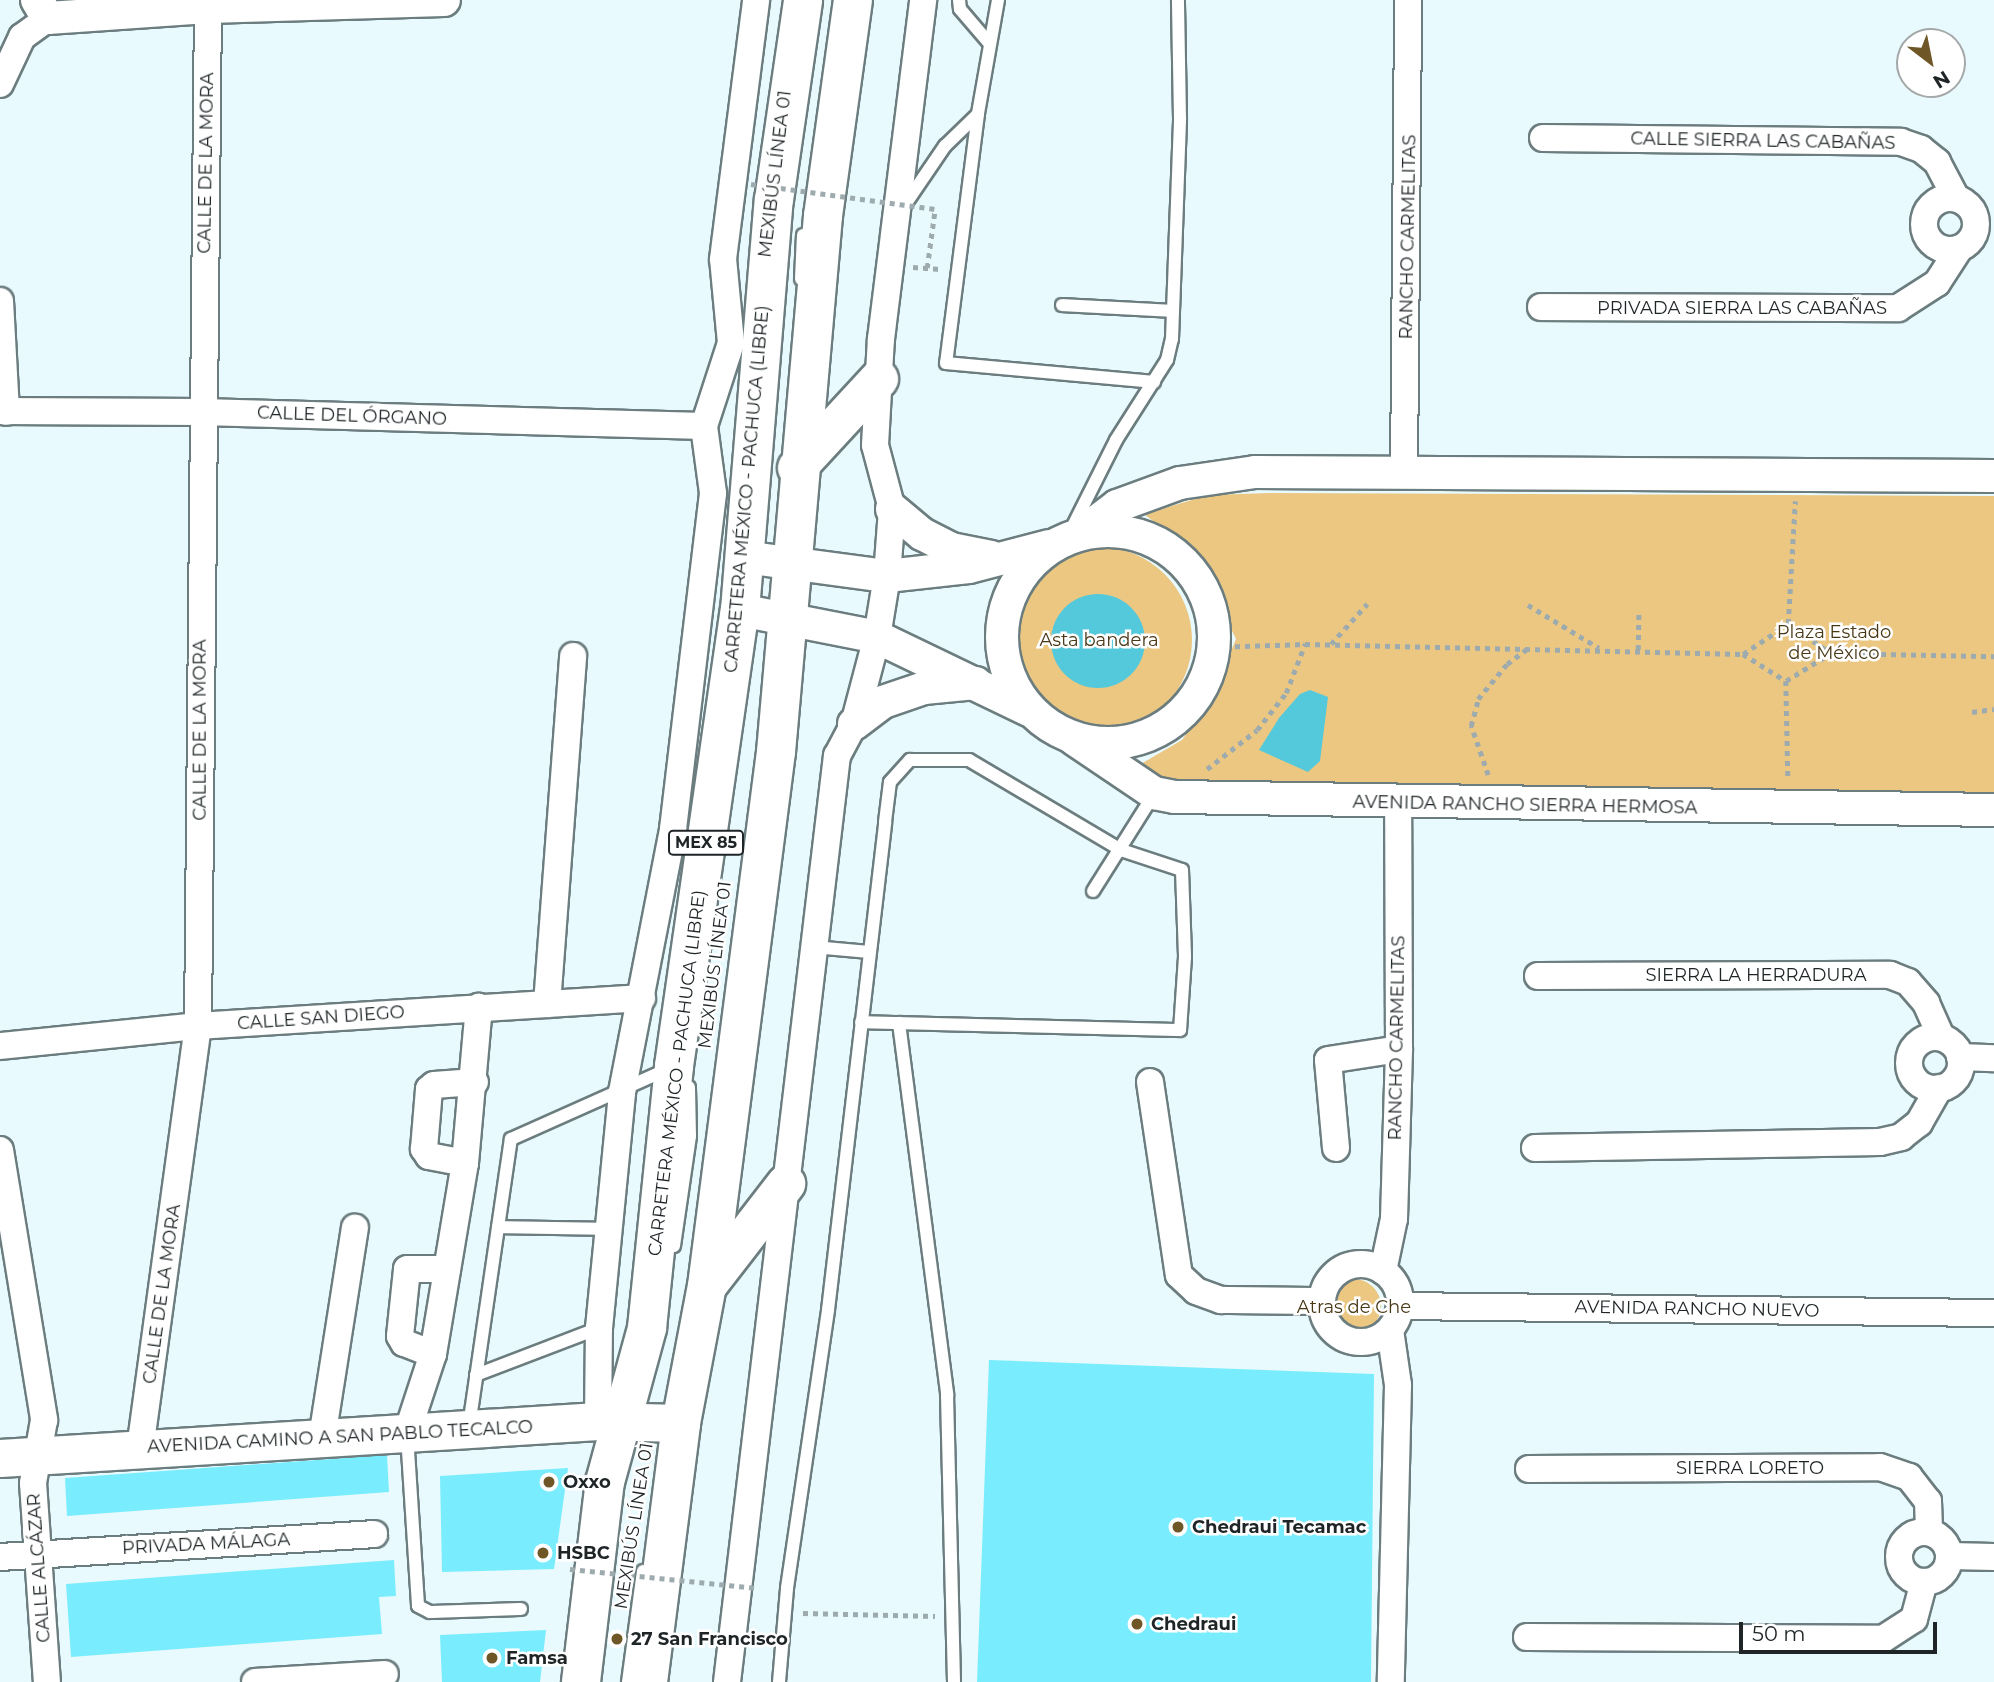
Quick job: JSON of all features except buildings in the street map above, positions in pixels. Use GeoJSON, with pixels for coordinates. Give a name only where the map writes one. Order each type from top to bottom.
{"type":"FeatureCollection","features":[{"type":"Feature","properties":{"kind":"main road","name":"CARRETERA MÉXICO - PACHUCA (LIBRE)"},"geometry":{"type":"LineString","coordinates":[[581,1682],[605,1482],[641,1422],[697,1283],[767,560],[756,341],[803,0]]}},
{"type":"Feature","properties":{"kind":"main road","name":"CARRETERA MÉXICO - PACHUCA (LIBRE)"},"geometry":{"type":"LineString","coordinates":[[648,1682],[641,1422],[647,1328],[674,1066],[691,829],[761,613],[767,560],[797,468],[822,216],[853,0]]}},
{"type":"Feature","properties":{"kind":"main road"},"geometry":{"type":"LineString","coordinates":[[797,468],[879,379]]}},
{"type":"Feature","properties":{"kind":"main road"},"geometry":{"type":"LineString","coordinates":[[697,1283],[786,1184]]}},
{"type":"Feature","properties":{"kind":"main road","name":"AVENIDA CAMINO A SAN PABLO TECALCO"},"geometry":{"type":"LineString","coordinates":[[0,1458],[468,1429],[641,1422]]}},
{"type":"Feature","properties":{"kind":"street"},"geometry":{"type":"LineString","coordinates":[[0,84],[22,37],[43,9],[443,0]]}},
{"type":"Feature","properties":{"kind":"street"},"geometry":{"type":"LineString","coordinates":[[641,1422],[599,1328],[622,1091],[642,998],[691,829],[700,607],[713,494],[704,426],[756,341],[723,259],[756,0]]}},
{"type":"Feature","properties":{"kind":"street"},"geometry":{"type":"LineString","coordinates":[[727,1682],[837,756],[854,724],[877,637],[887,576],[892,509],[875,445],[879,379],[890,265],[923,0]]}},
{"type":"Feature","properties":{"kind":"street","name":"RANCHO CARMELITAS"},"geometry":{"type":"LineString","coordinates":[[1404,473],[1408,0]]}},
{"type":"Feature","properties":{"kind":"street","name":"CALLE DE LA MORA"},"geometry":{"type":"LineString","coordinates":[[140,1449],[198,1026],[208,7]]}},
{"type":"Feature","properties":{"kind":"street","name":"CALLE SIERRA LAS CABAÑAS"},"geometry":{"type":"LineString","coordinates":[[1544,138],[1901,142],[1937,162],[1956,198]]}},
{"type":"Feature","properties":{"kind":"street"},"geometry":{"type":"LineString","coordinates":[[1956,198],[1971,208],[1985,224],[1972,240],[1959,249],[1935,247],[1923,226],[1933,204],[1956,198]]}},
{"type":"Feature","properties":{"kind":"street","name":"PRIVADA SIERRA LAS CABAÑAS"},"geometry":{"type":"LineString","coordinates":[[1541,307],[1898,308],[1937,283],[1959,249]]}},
{"type":"Feature","properties":{"kind":"street"},"geometry":{"type":"LineString","coordinates":[[0,301],[3,412]]}},
{"type":"Feature","properties":{"kind":"street","name":"CALLE DEL ÓRGANO"},"geometry":{"type":"LineString","coordinates":[[3,412],[202,412],[704,426]]}},
{"type":"Feature","properties":{"kind":"street"},"geometry":{"type":"LineString","coordinates":[[1028,710],[1005,669],[1002,622],[1020,578],[1067,540],[1117,506],[1180,483],[1255,472],[1797,472],[1994,476]]}},
{"type":"Feature","properties":{"kind":"street"},"geometry":{"type":"LineString","coordinates":[[892,509],[922,534],[951,549],[1003,560]]}},
{"type":"Feature","properties":{"kind":"street"},"geometry":{"type":"LineString","coordinates":[[707,547],[767,560],[887,576],[929,574],[1003,560],[1067,540],[1121,531],[1160,543],[1191,570],[1210,606],[1215,646],[1204,684],[1182,714],[1160,729],[1112,744],[1074,738]]}},
{"type":"Feature","properties":{"kind":"street"},"geometry":{"type":"LineString","coordinates":[[700,607],[761,613],[877,637],[978,683],[1028,710],[1164,795]]}},
{"type":"Feature","properties":{"kind":"street"},"geometry":{"type":"LineString","coordinates":[[547,1004],[573,656]]}},
{"type":"Feature","properties":{"kind":"street"},"geometry":{"type":"LineString","coordinates":[[854,724],[883,702],[924,688],[978,683]]}},
{"type":"Feature","properties":{"kind":"street","name":"AVENIDA RANCHO SIERRA HERMOSA"},"geometry":{"type":"LineString","coordinates":[[1164,795],[1503,806],[1994,810]]}},
{"type":"Feature","properties":{"kind":"street","name":"RANCHO CARMELITAS"},"geometry":{"type":"LineString","coordinates":[[1383,1271],[1394,1219],[1399,1049],[1398,804]]}},
{"type":"Feature","properties":{"kind":"street","name":"SIERRA LA HERRADURA"},"geometry":{"type":"LineString","coordinates":[[1538,976],[1889,975],[1908,982],[1926,1003],[1941,1037],[1954,1044],[1961,1057]]}},
{"type":"Feature","properties":{"kind":"street","name":"CALLE SAN DIEGO"},"geometry":{"type":"LineString","coordinates":[[0,1046],[198,1026],[642,998]]}},
{"type":"Feature","properties":{"kind":"street"},"geometry":{"type":"LineString","coordinates":[[407,1433],[433,1354],[465,1163],[475,1082],[479,1007]]}},
{"type":"Feature","properties":{"kind":"street"},"geometry":{"type":"LineString","coordinates":[[1941,1037],[1928,1037],[1910,1055],[1915,1079],[1926,1087],[1939,1088],[1952,1082],[1960,1070],[1961,1057],[1994,1058]]}},
{"type":"Feature","properties":{"kind":"street"},"geometry":{"type":"LineString","coordinates":[[1336,1148],[1328,1060],[1399,1049]]}},
{"type":"Feature","properties":{"kind":"street"},"geometry":{"type":"LineString","coordinates":[[465,1163],[429,1156],[424,1149],[429,1090],[434,1085],[475,1082]]}},
{"type":"Feature","properties":{"kind":"street"},"geometry":{"type":"LineString","coordinates":[[1150,1082],[1179,1275],[1196,1291],[1221,1300],[1321,1301]]}},
{"type":"Feature","properties":{"kind":"street"},"geometry":{"type":"LineString","coordinates":[[1535,1148],[1880,1142],[1901,1137],[1919,1123],[1939,1088]]}},
{"type":"Feature","properties":{"kind":"street","name":"CALLE ALCÁZAR"},"geometry":{"type":"LineString","coordinates":[[0,1150],[3,1201],[44,1420],[33,1483],[47,1682]]}},
{"type":"Feature","properties":{"kind":"street"},"geometry":{"type":"LineString","coordinates":[[321,1438],[355,1228]]}},
{"type":"Feature","properties":{"kind":"street"},"geometry":{"type":"LineString","coordinates":[[1368,1264],[1383,1271],[1396,1286],[1401,1306],[1390,1330],[1374,1341],[1354,1343],[1336,1335],[1324,1320],[1321,1301],[1336,1272],[1351,1265],[1368,1264]]}},
{"type":"Feature","properties":{"kind":"street"},"geometry":{"type":"LineString","coordinates":[[433,1354],[400,1336],[407,1269],[447,1269]]}},
{"type":"Feature","properties":{"kind":"street","name":"AVENIDA RANCHO NUEVO"},"geometry":{"type":"LineString","coordinates":[[1401,1306],[1994,1313]]}},
{"type":"Feature","properties":{"kind":"street"},"geometry":{"type":"LineString","coordinates":[[1390,1330],[1398,1385],[1391,1682]]}},
{"type":"Feature","properties":{"kind":"street","name":"SIERRA LORETO"},"geometry":{"type":"LineString","coordinates":[[1528,1469],[1880,1467],[1909,1477],[1928,1502],[1930,1532]]}},
{"type":"Feature","properties":{"kind":"street"},"geometry":{"type":"LineString","coordinates":[[1917,1532],[1930,1532],[1944,1541],[1950,1556],[1937,1579],[1924,1582],[1903,1571],[1901,1548],[1917,1532]]}},
{"type":"Feature","properties":{"kind":"street","name":"PRIVADA MÁLAGA"},"geometry":{"type":"LineString","coordinates":[[0,1557],[374,1534]]}},
{"type":"Feature","properties":{"kind":"street"},"geometry":{"type":"LineString","coordinates":[[1950,1556],[1994,1558]]}},
{"type":"Feature","properties":{"kind":"street"},"geometry":{"type":"LineString","coordinates":[[1527,1637],[1883,1639],[1914,1619],[1924,1582]]}},
{"type":"Feature","properties":{"kind":"street"},"geometry":{"type":"LineString","coordinates":[[255,1682],[385,1674]]}},
{"type":"Feature","properties":{"kind":"lane","name":"MEXIBÚS LÍNEA 01"},"geometry":{"type":"LineString","coordinates":[[756,341],[781,229],[817,0]]}},
{"type":"Feature","properties":{"kind":"lane"},"geometry":{"type":"LineString","coordinates":[[959,0],[960,9],[989,43]]}},
{"type":"Feature","properties":{"kind":"lane"},"geometry":{"type":"LineString","coordinates":[[998,0],[978,114],[946,363],[1154,382]]}},
{"type":"Feature","properties":{"kind":"lane"},"geometry":{"type":"LineString","coordinates":[[1067,540],[1116,440],[1167,360],[1173,311],[1180,118],[1178,0]]}},
{"type":"Feature","properties":{"kind":"lane"},"geometry":{"type":"LineString","coordinates":[[896,218],[945,146],[978,114]]}},
{"type":"Feature","properties":{"kind":"lane","name":"MEXIBÚS LÍNEA 01"},"geometry":{"type":"LineString","coordinates":[[767,560],[803,317],[799,260],[805,220]]}},
{"type":"Feature","properties":{"kind":"lane"},"geometry":{"type":"LineString","coordinates":[[1062,305],[1173,311]]}},
{"type":"Feature","properties":{"kind":"lane"},"geometry":{"type":"LineString","coordinates":[[761,613],[764,715]]}},
{"type":"Feature","properties":{"kind":"lane"},"geometry":{"type":"LineString","coordinates":[[779,1682],[784,1613],[828,1310],[869,952],[890,782],[911,760],[969,760],[1121,850],[1182,870],[1185,957],[1180,1030],[861,1022]]}},
{"type":"Feature","properties":{"kind":"lane"},"geometry":{"type":"LineString","coordinates":[[1093,891],[1164,795]]}},
{"type":"Feature","properties":{"kind":"lane","name":"MEXIBÚS LÍNEA 01"},"geometry":{"type":"LineString","coordinates":[[672,1260],[690,1136],[689,1041],[711,917]]}},
{"type":"Feature","properties":{"kind":"lane"},"geometry":{"type":"LineString","coordinates":[[814,947],[869,952]]}},
{"type":"Feature","properties":{"kind":"lane"},"geometry":{"type":"LineString","coordinates":[[899,1023],[947,1395],[954,1682]]}},
{"type":"Feature","properties":{"kind":"lane"},"geometry":{"type":"LineString","coordinates":[[468,1429],[511,1139],[674,1066]]}},
{"type":"Feature","properties":{"kind":"lane"},"geometry":{"type":"LineString","coordinates":[[697,1283],[705,1181]]}},
{"type":"Feature","properties":{"kind":"lane"},"geometry":{"type":"LineString","coordinates":[[498,1227],[609,1228]]}},
{"type":"Feature","properties":{"kind":"lane"},"geometry":{"type":"LineString","coordinates":[[476,1375],[599,1328]]}},
{"type":"Feature","properties":{"kind":"lane","name":"MEXIBÚS LÍNEA 01"},"geometry":{"type":"LineString","coordinates":[[641,1422],[659,1473]]}},
{"type":"Feature","properties":{"kind":"lane"},"geometry":{"type":"LineString","coordinates":[[407,1433],[418,1606],[430,1612],[521,1609]]}},
{"type":"Feature","properties":{"kind":"lane","name":"MEXIBÚS LÍNEA 01"},"geometry":{"type":"LineString","coordinates":[[628,1682],[645,1556]]}},
{"type":"Feature","properties":{"kind":"path"},"geometry":{"type":"LineString","coordinates":[[751,184],[935,209],[927,268]]}},
{"type":"Feature","properties":{"kind":"path"},"geometry":{"type":"LineString","coordinates":[[890,265],[958,271]]}},
{"type":"Feature","properties":{"kind":"path"},"geometry":{"type":"LineString","coordinates":[[1788,624],[1797,472]]}},
{"type":"Feature","properties":{"kind":"path"},"geometry":{"type":"LineString","coordinates":[[1331,644],[1367,604]]}},
{"type":"Feature","properties":{"kind":"path"},"geometry":{"type":"LineString","coordinates":[[1528,605],[1600,649]]}},
{"type":"Feature","properties":{"kind":"path"},"geometry":{"type":"LineString","coordinates":[[1638,650],[1639,611]]}},
{"type":"Feature","properties":{"kind":"path"},"geometry":{"type":"LineString","coordinates":[[1788,624],[1831,653],[1994,656]]}},
{"type":"Feature","properties":{"kind":"path"},"geometry":{"type":"LineString","coordinates":[[1743,654],[1788,624]]}},
{"type":"Feature","properties":{"kind":"path"},"geometry":{"type":"LineString","coordinates":[[1164,795],[1257,730],[1286,693],[1305,644]]}},
{"type":"Feature","properties":{"kind":"path"},"geometry":{"type":"LineString","coordinates":[[1215,646],[1331,644],[1743,654],[1786,681]]}},
{"type":"Feature","properties":{"kind":"path"},"geometry":{"type":"LineString","coordinates":[[1503,806],[1482,765],[1471,726],[1478,699],[1491,681],[1529,648]]}},
{"type":"Feature","properties":{"kind":"path"},"geometry":{"type":"LineString","coordinates":[[1786,681],[1831,653]]}},
{"type":"Feature","properties":{"kind":"path"},"geometry":{"type":"LineString","coordinates":[[1786,681],[1789,807]]}},
{"type":"Feature","properties":{"kind":"path"},"geometry":{"type":"LineString","coordinates":[[1972,712],[1994,709]]}},
{"type":"Feature","properties":{"kind":"path"},"geometry":{"type":"LineString","coordinates":[[570,1569],[757,1588]]}},
{"type":"Feature","properties":{"kind":"path"},"geometry":{"type":"LineString","coordinates":[[784,1613],[954,1616]]}},
{"type":"Feature","properties":{"kind":"green space","name":"Plaza Estado de México"},"geometry":{"type":"Polygon","coordinates":[[[1209,495],[1994,496],[1994,795],[1182,783],[1134,768],[1182,740],[1211,700],[1236,639],[1195,554],[1144,514],[1209,495]]]}},
{"type":"Feature","properties":{"kind":"green space","name":"Asta bandera"},"geometry":{"type":"Polygon","coordinates":[[[1099,547],[1135,554],[1165,574],[1185,604],[1192,640],[1185,676],[1165,706],[1135,726],[1099,733],[1063,726],[1033,706],[1013,676],[1006,640],[1013,604],[1033,574],[1063,554],[1099,547]]]}},
{"type":"Feature","properties":{"kind":"green space","name":"Atras de Che"},"geometry":{"type":"Polygon","coordinates":[[[1354,1279],[1373,1287],[1381,1306],[1373,1325],[1354,1333],[1335,1325],[1327,1306],[1335,1287],[1354,1279]]]}},
{"type":"Feature","properties":{"kind":"water"},"geometry":{"type":"Polygon","coordinates":[[[1098,594],[1116,598],[1131,608],[1141,623],[1145,641],[1141,659],[1131,674],[1116,684],[1098,688],[1080,684],[1065,674],[1055,659],[1051,641],[1055,623],[1065,608],[1080,598],[1098,594]]]}},
{"type":"Feature","properties":{"kind":"water"},"geometry":{"type":"Polygon","coordinates":[[[1310,690],[1328,697],[1320,761],[1308,772],[1259,750],[1279,718],[1300,694],[1310,690]]]}},
{"type":"Feature","properties":{"kind":"place","name":"Oxxo"},"geometry":{"type":"Point","coordinates":[549,1482]}},
{"type":"Feature","properties":{"kind":"place","name":"Chedraui Tecamac"},"geometry":{"type":"Point","coordinates":[1178,1527]}},
{"type":"Feature","properties":{"kind":"place","name":"HSBC"},"geometry":{"type":"Point","coordinates":[543,1553]}},
{"type":"Feature","properties":{"kind":"place","name":"Chedraui"},"geometry":{"type":"Point","coordinates":[1137,1624]}},
{"type":"Feature","properties":{"kind":"place","name":"27 San Francisco"},"geometry":{"type":"Point","coordinates":[617,1639]}},
{"type":"Feature","properties":{"kind":"place","name":"Famsa"},"geometry":{"type":"Point","coordinates":[492,1658]}}]}
